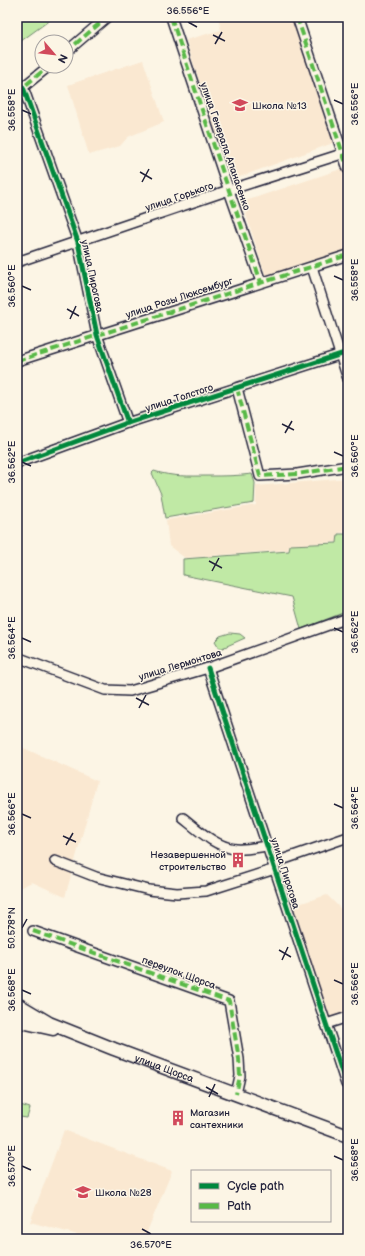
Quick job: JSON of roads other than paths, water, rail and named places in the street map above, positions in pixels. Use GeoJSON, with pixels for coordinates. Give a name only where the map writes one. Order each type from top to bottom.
{"type":"FeatureCollection","features":[{"type":"Feature","properties":{"kind":"main road","name":"улица Щорса"},"geometry":{"type":"LineString","coordinates":[[17,1004],[49,1023],[81,1036],[348,1136]]}},
{"type":"Feature","properties":{"kind":"main road"},"geometry":{"type":"LineString","coordinates":[[17,1021],[81,1036]]}},
{"type":"Feature","properties":{"kind":"main road"},"geometry":{"type":"LineString","coordinates":[[261,1103],[296,1109],[348,1128]]}},
{"type":"Feature","properties":{"kind":"street"},"geometry":{"type":"LineString","coordinates":[[74,45],[107,17]]}},
{"type":"Feature","properties":{"kind":"street","name":"улица Генерала Апанасенко"},"geometry":{"type":"LineString","coordinates":[[171,17],[229,190],[262,282]]}},
{"type":"Feature","properties":{"kind":"street"},"geometry":{"type":"LineString","coordinates":[[297,17],[345,153],[348,169]]}},
{"type":"Feature","properties":{"kind":"street"},"geometry":{"type":"LineString","coordinates":[[20,90],[39,74]]}},
{"type":"Feature","properties":{"kind":"street","name":"улица Пирогова"},"geometry":{"type":"LineString","coordinates":[[20,90],[78,242],[97,335],[128,423]]}},
{"type":"Feature","properties":{"kind":"street","name":"улица Горького"},"geometry":{"type":"LineString","coordinates":[[17,262],[229,190],[345,153]]}},
{"type":"Feature","properties":{"kind":"street","name":"улица Розы Люксембург"},"geometry":{"type":"LineString","coordinates":[[17,361],[348,255]]}},
{"type":"Feature","properties":{"kind":"street"},"geometry":{"type":"LineString","coordinates":[[312,267],[344,353],[348,379]]}},
{"type":"Feature","properties":{"kind":"street","name":"улица Толстого"},"geometry":{"type":"LineString","coordinates":[[17,463],[128,423],[344,353]]}},
{"type":"Feature","properties":{"kind":"street"},"geometry":{"type":"LineString","coordinates":[[237,388],[260,476],[297,474],[348,466]]}},
{"type":"Feature","properties":{"kind":"street","name":"улица Лермонтова"},"geometry":{"type":"LineString","coordinates":[[17,657],[106,690],[130,691],[208,668],[348,618]]}},
{"type":"Feature","properties":{"kind":"street","name":"улица Пирогова"},"geometry":{"type":"LineString","coordinates":[[208,668],[346,1084]]}},
{"type":"Feature","properties":{"kind":"street"},"geometry":{"type":"LineString","coordinates":[[183,818],[204,835],[222,845],[237,849],[268,846]]}},
{"type":"Feature","properties":{"kind":"street"},"geometry":{"type":"LineString","coordinates":[[56,860],[96,877],[149,890],[177,893],[206,891],[348,837]]}},
{"type":"Feature","properties":{"kind":"street","name":"переулок Щорса"},"geometry":{"type":"LineString","coordinates":[[33,931],[229,1002],[239,1059],[240,1076],[236,1094]]}},
{"type":"Feature","properties":{"kind":"street","name":"улица Щорса"},"geometry":{"type":"LineString","coordinates":[[17,1014],[49,1023]]}},
{"type":"Feature","properties":{"kind":"street"},"geometry":{"type":"LineString","coordinates":[[326,1024],[348,1018]]}},
{"type":"Feature","properties":{"kind":"place","name":"Школа №13"},"geometry":{"type":"Point","coordinates":[240,105]}},
{"type":"Feature","properties":{"kind":"place","name":"Незавершенной строительство"},"geometry":{"type":"Point","coordinates":[238,860]}},
{"type":"Feature","properties":{"kind":"place","name":"Магазин сантехники"},"geometry":{"type":"Point","coordinates":[178,1118]}},
{"type":"Feature","properties":{"kind":"place","name":"Школа №28"},"geometry":{"type":"Point","coordinates":[83,1192]}}]}
